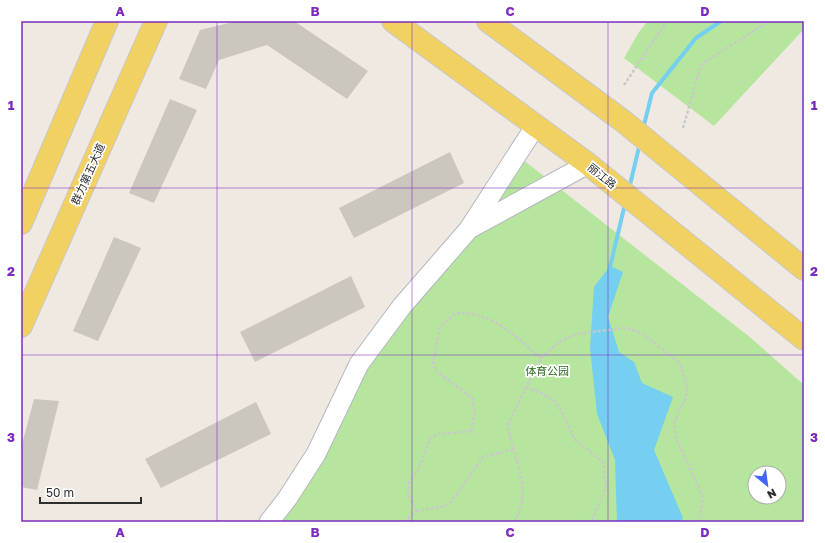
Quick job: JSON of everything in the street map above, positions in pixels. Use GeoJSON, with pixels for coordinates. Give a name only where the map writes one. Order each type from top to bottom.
{"type":"FeatureCollection","features":[{"type":"Feature","properties":{"kind":"main road"},"geometry":{"type":"LineString","coordinates":[[21,223],[107,21]]}},
{"type":"Feature","properties":{"kind":"main road","name":"群力第五大道"},"geometry":{"type":"LineString","coordinates":[[21,326],[156,21]]}},
{"type":"Feature","properties":{"kind":"main road","name":"丽江路"},"geometry":{"type":"LineString","coordinates":[[394,21],[588,164],[804,339]]}},
{"type":"Feature","properties":{"kind":"main road"},"geometry":{"type":"LineString","coordinates":[[488,21],[623,121],[804,269]]}},
{"type":"Feature","properties":{"kind":"street"},"geometry":{"type":"LineString","coordinates":[[269,522],[288,499],[316,454],[359,364],[402,306],[469,229],[536,125]]}},
{"type":"Feature","properties":{"kind":"street"},"geometry":{"type":"LineString","coordinates":[[469,229],[588,164]]}},
{"type":"Feature","properties":{"kind":"path"},"geometry":{"type":"LineString","coordinates":[[624,85],[667,21]]}},
{"type":"Feature","properties":{"kind":"path"},"geometry":{"type":"LineString","coordinates":[[683,128],[701,65],[769,21]]}},
{"type":"Feature","properties":{"kind":"path"},"geometry":{"type":"LineString","coordinates":[[416,511],[408,492],[410,480],[418,470],[430,438],[439,434],[472,431],[475,411],[472,398],[436,371],[433,363],[440,327],[456,313],[478,314],[491,319],[541,358]]}},
{"type":"Feature","properties":{"kind":"path"},"geometry":{"type":"LineString","coordinates":[[514,522],[520,509],[522,482],[514,449],[509,436],[508,424],[541,358],[560,341],[577,334],[625,328],[642,333],[680,363],[687,386],[686,398],[678,412],[674,424],[676,438],[701,494],[703,503],[698,522]]}},
{"type":"Feature","properties":{"kind":"path"},"geometry":{"type":"LineString","coordinates":[[526,387],[543,394],[555,402],[562,412],[574,439],[603,462],[606,488],[591,522]]}},
{"type":"Feature","properties":{"kind":"path"},"geometry":{"type":"LineString","coordinates":[[404,522],[416,511],[445,506],[451,502],[483,457],[514,449]]}},
{"type":"Feature","properties":{"kind":"green space"},"geometry":{"type":"Polygon","coordinates":[[[648,21],[804,21],[804,29],[714,126],[624,58],[639,32],[648,21]]]}},
{"type":"Feature","properties":{"kind":"green space","name":"体育公园"},"geometry":{"type":"Polygon","coordinates":[[[513,152],[751,338],[804,385],[804,522],[277,522],[374,354],[513,152]]]}},
{"type":"Feature","properties":{"kind":"water"},"geometry":{"type":"Polygon","coordinates":[[[610,266],[623,272],[608,317],[619,352],[634,362],[642,383],[673,397],[654,450],[683,518],[680,522],[617,522],[615,460],[597,414],[590,348],[594,287],[610,266]]]}},
{"type":"Feature","properties":{"kind":"building"},"geometry":{"type":"Polygon","coordinates":[[[237,21],[294,21],[368,71],[347,99],[267,45],[219,60],[206,89],[179,79],[200,30],[237,21]]]}},
{"type":"Feature","properties":{"kind":"building"},"geometry":{"type":"Polygon","coordinates":[[[170,99],[197,110],[154,203],[129,193],[170,99]]]}},
{"type":"Feature","properties":{"kind":"building"},"geometry":{"type":"Polygon","coordinates":[[[450,152],[464,183],[354,238],[339,208],[450,152]]]}},
{"type":"Feature","properties":{"kind":"building"},"geometry":{"type":"Polygon","coordinates":[[[114,237],[141,248],[98,341],[73,331],[114,237]]]}},
{"type":"Feature","properties":{"kind":"building"},"geometry":{"type":"Polygon","coordinates":[[[351,276],[365,307],[255,362],[240,332],[351,276]]]}},
{"type":"Feature","properties":{"kind":"building"},"geometry":{"type":"Polygon","coordinates":[[[34,399],[59,401],[37,490],[21,487],[21,448],[34,399]]]}},
{"type":"Feature","properties":{"kind":"building"},"geometry":{"type":"Polygon","coordinates":[[[256,402],[271,434],[161,488],[145,459],[256,402]]]}},
{"type":"Feature","properties":{"kind":"waterway"},"geometry":{"type":"LineString","coordinates":[[643,129],[652,93],[696,38],[721,21]]}},
{"type":"Feature","properties":{"kind":"waterway"},"geometry":{"type":"LineString","coordinates":[[629,189],[640,143]]}},
{"type":"Feature","properties":{"kind":"waterway"},"geometry":{"type":"LineString","coordinates":[[609,271],[625,204]]}}]}
